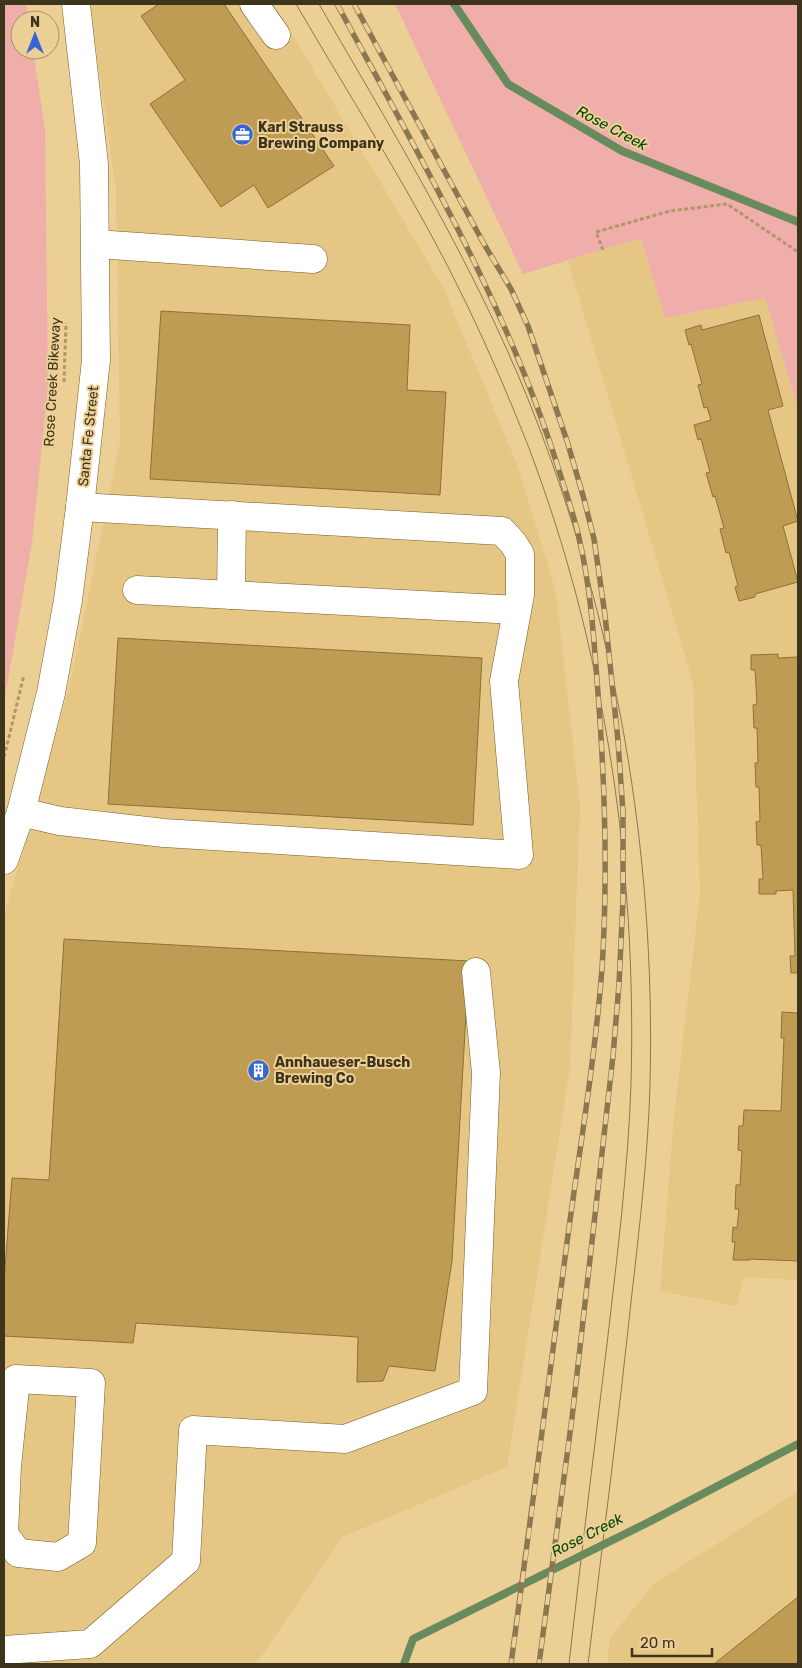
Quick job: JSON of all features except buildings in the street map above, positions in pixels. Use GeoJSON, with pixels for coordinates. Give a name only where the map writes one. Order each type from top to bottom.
{"type":"FeatureCollection","features":[{"type":"Feature","properties":{"kind":"street","name":"Santa Fe Street"},"geometry":{"type":"LineString","coordinates":[[4,860],[21,812],[51,693],[68,600],[96,360],[94,164],[76,4]]}},
{"type":"Feature","properties":{"kind":"street"},"geometry":{"type":"LineString","coordinates":[[254,4],[276,34]]}},
{"type":"Feature","properties":{"kind":"street"},"geometry":{"type":"LineString","coordinates":[[96,244],[313,259]]}},
{"type":"Feature","properties":{"kind":"street"},"geometry":{"type":"LineString","coordinates":[[21,812],[60,821],[164,833],[519,855],[504,680],[520,595],[520,554],[513,542],[502,531],[80,507]]}},
{"type":"Feature","properties":{"kind":"street"},"geometry":{"type":"LineString","coordinates":[[231,594],[232,515]]}},
{"type":"Feature","properties":{"kind":"street"},"geometry":{"type":"LineString","coordinates":[[137,590],[518,610]]}},
{"type":"Feature","properties":{"kind":"street"},"geometry":{"type":"LineString","coordinates":[[4,1650],[90,1644],[186,1561],[193,1430],[345,1438],[473,1391],[486,1073],[476,972]]}},
{"type":"Feature","properties":{"kind":"street"},"geometry":{"type":"LineString","coordinates":[[16,1378],[91,1382],[82,1543],[58,1557],[18,1553],[4,1534],[6,1466],[16,1378]]}},
{"type":"Feature","properties":{"kind":"path"},"geometry":{"type":"LineString","coordinates":[[604,250],[596,232],[670,211],[727,204],[798,252]]}},
{"type":"Feature","properties":{"kind":"path","name":"Rose Creek Bikeway"},"geometry":{"type":"LineString","coordinates":[[64,384],[66,315]]}},
{"type":"Feature","properties":{"kind":"path"},"geometry":{"type":"LineString","coordinates":[[4,757],[27,666]]}},
{"type":"Feature","properties":{"kind":"shaded area"},"geometry":{"type":"Polygon","coordinates":[[[4,4],[26,4],[27,10],[10,10],[10,60],[34,60],[45,130],[48,386],[32,543],[4,703],[4,4]]]}},
{"type":"Feature","properties":{"kind":"shaded area"},"geometry":{"type":"Polygon","coordinates":[[[90,4],[274,4],[443,287],[518,467],[556,592],[580,807],[570,1067],[507,1467],[342,1537],[256,1664],[4,1664],[4,916],[70,684],[120,442],[116,190],[90,4]]]}},
{"type":"Feature","properties":{"kind":"shaded area"},"geometry":{"type":"Polygon","coordinates":[[[395,4],[798,4],[798,409],[765,298],[665,318],[641,238],[523,274],[395,4]]]}},
{"type":"Feature","properties":{"kind":"shaded area"},"geometry":{"type":"Polygon","coordinates":[[[641,238],[665,318],[765,298],[798,409],[798,1280],[744,1277],[736,1306],[660,1291],[674,1117],[700,894],[693,683],[568,261],[641,238]]]}},
{"type":"Feature","properties":{"kind":"shaded area"},"geometry":{"type":"Polygon","coordinates":[[[798,1491],[798,1664],[607,1664],[610,1638],[653,1585],[798,1491]]]}},
{"type":"Feature","properties":{"kind":"waterway","name":"Rose Creek"},"geometry":{"type":"LineString","coordinates":[[454,4],[508,84],[622,151],[798,222]]}},
{"type":"Feature","properties":{"kind":"waterway","name":"Rose Creek"},"geometry":{"type":"LineString","coordinates":[[404,1664],[413,1639],[645,1524],[798,1444]]}},
{"type":"Feature","properties":{"kind":"tram line"},"geometry":{"type":"LineString","coordinates":[[296,4],[385,154],[449,268],[513,409],[554,520],[577,598],[596,678],[610,758],[621,839],[628,920],[631,1002],[630,1117],[618,1246],[569,1664]]}},
{"type":"Feature","properties":{"kind":"tram line"},"geometry":{"type":"LineString","coordinates":[[319,4],[432,200],[484,301],[530,404],[560,486],[586,569],[607,653],[624,738],[637,824],[646,910],[650,997],[649,1111],[638,1241],[588,1664]]}},
{"type":"Feature","properties":{"kind":"railway"},"geometry":{"type":"LineString","coordinates":[[337,4],[462,236],[517,356],[541,417],[573,516],[583,557],[592,615],[604,796],[605,900],[602,969],[591,1069],[511,1664]]}},
{"type":"Feature","properties":{"kind":"railway"},"geometry":{"type":"LineString","coordinates":[[354,4],[484,244],[511,289],[528,326],[567,441],[584,499],[594,539],[605,615],[623,812],[623,900],[619,984],[613,1056],[572,1418],[539,1664]]}},
{"type":"Feature","properties":{"kind":"place","name":"Karl Strauss Brewing Company"},"geometry":{"type":"Point","coordinates":[242,135]}},
{"type":"Feature","properties":{"kind":"place","name":"Annhaueser-Busch Brewing Co"},"geometry":{"type":"Point","coordinates":[259,1070]}}]}
